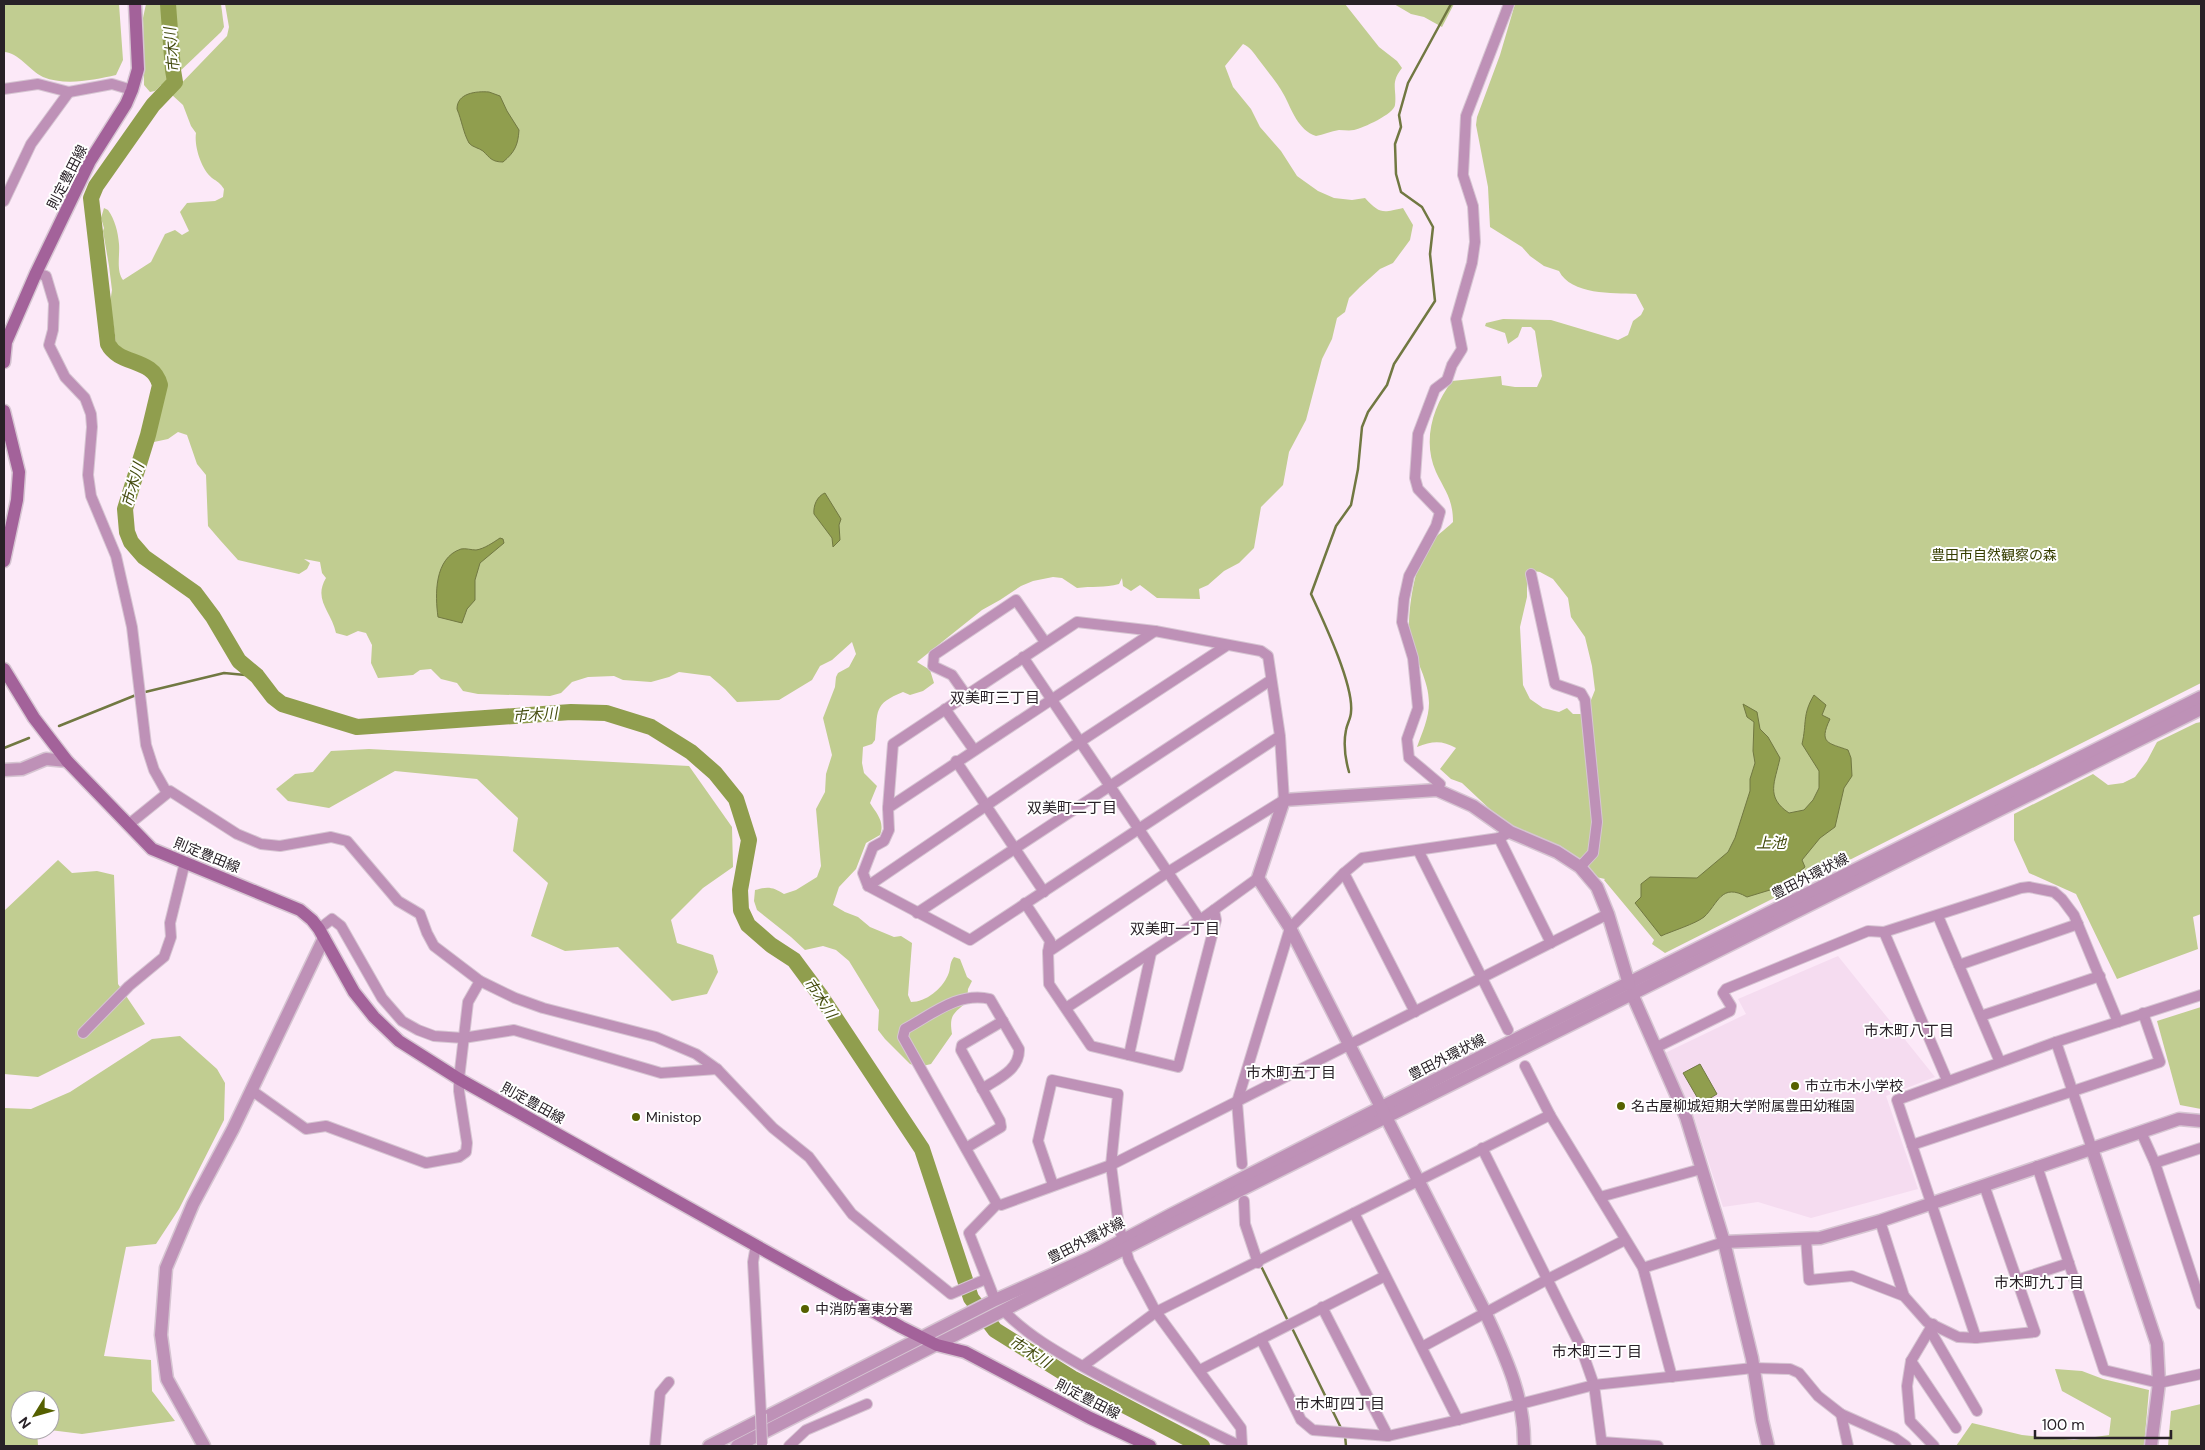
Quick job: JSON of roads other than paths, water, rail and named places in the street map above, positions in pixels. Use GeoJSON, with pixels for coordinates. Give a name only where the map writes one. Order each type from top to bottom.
{"type":"FeatureCollection","features":[{"type":"Feature","properties":{"kind":"main road","name":"則定豊田線"},"geometry":{"type":"LineString","coordinates":[[4,362],[5,341],[36,273],[90,161],[126,104],[132,90],[138,69],[135,4]]}},
{"type":"Feature","properties":{"kind":"main road"},"geometry":{"type":"LineString","coordinates":[[4,410],[19,472],[17,500],[4,561]]}},
{"type":"Feature","properties":{"kind":"main road","name":"則定豊田線"},"geometry":{"type":"LineString","coordinates":[[4,669],[34,718],[68,761],[152,849],[300,910],[312,920],[354,992],[374,1017],[399,1041],[459,1079],[922,1338],[937,1345],[965,1352],[1090,1418],[1150,1446]]}},
{"type":"Feature","properties":{"kind":"street"},"geometry":{"type":"LineString","coordinates":[[1438,790],[1440,784],[1409,758],[1407,739],[1418,708],[1413,658],[1402,622],[1404,600],[1409,576],[1436,526],[1440,512],[1418,489],[1415,478],[1418,434],[1435,389],[1447,380],[1452,365],[1462,348],[1456,319],[1472,263],[1475,242],[1473,206],[1463,175],[1466,116],[1509,4]]}},
{"type":"Feature","properties":{"kind":"street"},"geometry":{"type":"LineString","coordinates":[[4,89],[38,84],[69,92],[112,84],[132,90]]}},
{"type":"Feature","properties":{"kind":"street"},"geometry":{"type":"LineString","coordinates":[[4,201],[31,144],[69,92]]}},
{"type":"Feature","properties":{"kind":"street"},"geometry":{"type":"LineString","coordinates":[[4,180],[9,190]]}},
{"type":"Feature","properties":{"kind":"street"},"geometry":{"type":"LineString","coordinates":[[36,273],[46,276],[54,303],[53,330],[49,345],[65,377],[86,398],[91,414],[92,427],[88,475],[91,496],[116,556],[127,598],[146,745],[154,770],[167,793]]}},
{"type":"Feature","properties":{"kind":"street"},"geometry":{"type":"LineString","coordinates":[[1531,574],[1555,684],[1581,693],[1584,700],[1597,822],[1596,845],[1593,853],[1580,867]]}},
{"type":"Feature","properties":{"kind":"street"},"geometry":{"type":"LineString","coordinates":[[966,694],[952,675],[933,666],[934,655],[1016,600],[1045,642]]}},
{"type":"Feature","properties":{"kind":"street"},"geometry":{"type":"LineString","coordinates":[[1066,1008],[1200,920],[1258,878],[1284,800],[1280,736],[1268,656],[1261,651],[1226,646],[1155,631],[1076,622],[893,744],[888,808],[889,830],[884,841],[873,847],[862,872],[868,886],[970,940],[1280,736]]}},
{"type":"Feature","properties":{"kind":"street"},"geometry":{"type":"LineString","coordinates":[[888,808],[1051,698],[1155,631]]}},
{"type":"Feature","properties":{"kind":"street"},"geometry":{"type":"LineString","coordinates":[[868,886],[1081,741],[1226,646]]}},
{"type":"Feature","properties":{"kind":"street"},"geometry":{"type":"LineString","coordinates":[[1023,657],[1200,920]]}},
{"type":"Feature","properties":{"kind":"street"},"geometry":{"type":"LineString","coordinates":[[917,913],[1272,680]]}},
{"type":"Feature","properties":{"kind":"street","name":"豊田外環状線"},"geometry":{"type":"LineString","coordinates":[[1631,989],[2201,697]]}},
{"type":"Feature","properties":{"kind":"street"},"geometry":{"type":"LineString","coordinates":[[944,709],[974,750]]}},
{"type":"Feature","properties":{"kind":"street","name":"豊田外環状線"},"geometry":{"type":"LineString","coordinates":[[709,1446],[922,1338],[972,1319],[1089,1258],[1124,1244],[1631,989],[2201,709]]}},
{"type":"Feature","properties":{"kind":"street"},"geometry":{"type":"LineString","coordinates":[[4,770],[22,770],[46,759],[68,761]]}},
{"type":"Feature","properties":{"kind":"street"},"geometry":{"type":"LineString","coordinates":[[956,762],[1044,892]]}},
{"type":"Feature","properties":{"kind":"street"},"geometry":{"type":"LineString","coordinates":[[128,825],[170,790],[238,834],[261,844],[280,846],[331,837],[347,841],[398,901],[420,914],[426,933],[434,946],[480,981],[515,998],[543,1008],[656,1037],[696,1054],[717,1069],[773,1128],[809,1157],[852,1214],[951,1294],[982,1281]]}},
{"type":"Feature","properties":{"kind":"street"},"geometry":{"type":"LineString","coordinates":[[1048,952],[1168,872],[1284,800],[1438,790],[1473,806],[1504,835],[1551,943]]}},
{"type":"Feature","properties":{"kind":"street"},"geometry":{"type":"LineString","coordinates":[[1242,1164],[1237,1102],[1290,928],[1344,873],[1362,858],[1504,835],[1556,852],[1580,867],[1597,887],[1608,914],[1631,989],[1686,1117],[1724,1242],[1753,1368],[1768,1446]]}},
{"type":"Feature","properties":{"kind":"street"},"geometry":{"type":"LineString","coordinates":[[1418,850],[1508,1030]]}},
{"type":"Feature","properties":{"kind":"street"},"geometry":{"type":"LineString","coordinates":[[83,1033],[129,986],[164,957],[172,937],[170,923],[185,862]]}},
{"type":"Feature","properties":{"kind":"street"},"geometry":{"type":"LineString","coordinates":[[1344,873],[1415,1012]]}},
{"type":"Feature","properties":{"kind":"street"},"geometry":{"type":"LineString","coordinates":[[1258,878],[1290,928],[1485,1312],[1513,1374],[1522,1404],[1524,1446]]}},
{"type":"Feature","properties":{"kind":"street"},"geometry":{"type":"LineString","coordinates":[[1655,1048],[1730,1011],[1730,1006],[1723,993],[1726,989],[1868,931],[1884,932],[2029,887],[2054,892],[2068,906],[2078,924],[2118,1022]]}},
{"type":"Feature","properties":{"kind":"street"},"geometry":{"type":"LineString","coordinates":[[1025,903],[1050,941],[1048,952],[1049,984],[1091,1046],[1178,1067],[1216,920],[1214,910]]}},
{"type":"Feature","properties":{"kind":"street"},"geometry":{"type":"LineString","coordinates":[[1053,1185],[1038,1141],[1052,1080],[1118,1094],[1111,1165],[1124,1244],[1145,1294],[1156,1312],[1241,1428],[1241,1446],[1083,1366],[1018,1326],[996,1307],[982,1281],[969,1233],[998,1204],[1002,1205],[1111,1165],[1608,914]]}},
{"type":"Feature","properties":{"kind":"street"},"geometry":{"type":"LineString","coordinates":[[1938,916],[2000,1062]]}},
{"type":"Feature","properties":{"kind":"street"},"geometry":{"type":"LineString","coordinates":[[204,1446],[167,1379],[161,1335],[166,1268],[193,1204],[233,1129],[321,934],[332,918],[341,926],[382,998],[402,1020],[418,1030],[434,1036],[463,1038],[514,1030],[661,1073],[717,1069]]}},
{"type":"Feature","properties":{"kind":"street"},"geometry":{"type":"LineString","coordinates":[[1958,965],[2078,924]]}},
{"type":"Feature","properties":{"kind":"street"},"geometry":{"type":"LineString","coordinates":[[1884,932],[1947,1080]]}},
{"type":"Feature","properties":{"kind":"street"},"geometry":{"type":"LineString","coordinates":[[1129,1055],[1151,953]]}},
{"type":"Feature","properties":{"kind":"street"},"geometry":{"type":"LineString","coordinates":[[1981,1016],[2100,976]]}},
{"type":"Feature","properties":{"kind":"street"},"geometry":{"type":"LineString","coordinates":[[251,1090],[306,1129],[326,1126],[426,1163],[459,1157],[466,1152],[467,1143],[458,1091],[463,1038],[468,1002],[480,981]]}},
{"type":"Feature","properties":{"kind":"street"},"geometry":{"type":"LineString","coordinates":[[1976,1338],[1898,1100],[1947,1080],[2056,1042],[2201,995]]}},
{"type":"Feature","properties":{"kind":"street"},"geometry":{"type":"LineString","coordinates":[[982,1089],[1012,1070],[1019,1057],[1019,1049],[990,1000],[978,996],[959,999],[905,1029],[903,1037],[998,1204]]}},
{"type":"Feature","properties":{"kind":"street"},"geometry":{"type":"LineString","coordinates":[[1912,1145],[2160,1062],[2144,1013]]}},
{"type":"Feature","properties":{"kind":"street"},"geometry":{"type":"LineString","coordinates":[[966,1148],[1001,1127],[1000,1121],[961,1050],[962,1045],[1003,1021]]}},
{"type":"Feature","properties":{"kind":"street"},"geometry":{"type":"LineString","coordinates":[[2056,1042],[2157,1344],[2159,1383],[2151,1446]]}},
{"type":"Feature","properties":{"kind":"street"},"geometry":{"type":"LineString","coordinates":[[1525,1066],[1550,1116],[1643,1268],[1672,1376]]}},
{"type":"Feature","properties":{"kind":"street"},"geometry":{"type":"LineString","coordinates":[[1083,1366],[1156,1312],[1258,1263],[1482,1148],[1550,1116]]}},
{"type":"Feature","properties":{"kind":"street"},"geometry":{"type":"LineString","coordinates":[[1643,1268],[1724,1242],[1820,1238],[1880,1221],[2179,1119],[2201,1121]]}},
{"type":"Feature","properties":{"kind":"street"},"geometry":{"type":"LineString","coordinates":[[2141,1132],[2155,1163],[2201,1304]]}},
{"type":"Feature","properties":{"kind":"street"},"geometry":{"type":"LineString","coordinates":[[1482,1148],[1580,1345],[1594,1385],[1602,1444],[1658,1446]]}},
{"type":"Feature","properties":{"kind":"street"},"geometry":{"type":"LineString","coordinates":[[2155,1163],[2201,1148]]}},
{"type":"Feature","properties":{"kind":"street"},"geometry":{"type":"LineString","coordinates":[[2037,1166],[2104,1370],[2159,1383],[2201,1374]]}},
{"type":"Feature","properties":{"kind":"street"},"geometry":{"type":"LineString","coordinates":[[1600,1197],[1702,1169]]}},
{"type":"Feature","properties":{"kind":"street"},"geometry":{"type":"LineString","coordinates":[[1931,1327],[1958,1337],[1976,1338],[2035,1332],[1984,1185]]}},
{"type":"Feature","properties":{"kind":"street"},"geometry":{"type":"LineString","coordinates":[[1244,1201],[1245,1224],[1258,1263]]}},
{"type":"Feature","properties":{"kind":"street"},"geometry":{"type":"LineString","coordinates":[[1354,1213],[1458,1420]]}},
{"type":"Feature","properties":{"kind":"street"},"geometry":{"type":"LineString","coordinates":[[1880,1221],[1904,1296],[1931,1327],[1977,1411]]}},
{"type":"Feature","properties":{"kind":"street"},"geometry":{"type":"LineString","coordinates":[[1806,1239],[1810,1280],[1852,1276],[1904,1296]]}},
{"type":"Feature","properties":{"kind":"street"},"geometry":{"type":"LineString","coordinates":[[1422,1347],[1485,1312],[1625,1240]]}},
{"type":"Feature","properties":{"kind":"street"},"geometry":{"type":"LineString","coordinates":[[756,1246],[753,1262],[762,1445]]}},
{"type":"Feature","properties":{"kind":"street"},"geometry":{"type":"LineString","coordinates":[[2017,1280],[2069,1264]]}},
{"type":"Feature","properties":{"kind":"street"},"geometry":{"type":"LineString","coordinates":[[1200,1370],[1385,1276]]}},
{"type":"Feature","properties":{"kind":"street"},"geometry":{"type":"LineString","coordinates":[[1322,1307],[1388,1436]]}},
{"type":"Feature","properties":{"kind":"street","name":"豊田外環状線"},"geometry":{"type":"LineString","coordinates":[[737,1446],[937,1345],[972,1319]]}},
{"type":"Feature","properties":{"kind":"street"},"geometry":{"type":"LineString","coordinates":[[1931,1327],[1911,1361],[1907,1386],[1910,1421],[1934,1446]]}},
{"type":"Feature","properties":{"kind":"street"},"geometry":{"type":"LineString","coordinates":[[1261,1339],[1301,1420],[1313,1430],[1388,1436],[1594,1385],[1753,1368],[1790,1369],[1799,1373],[1818,1396],[1841,1414],[1895,1438],[1906,1446]]}},
{"type":"Feature","properties":{"kind":"street"},"geometry":{"type":"LineString","coordinates":[[1911,1361],[1956,1428]]}},
{"type":"Feature","properties":{"kind":"street"},"geometry":{"type":"LineString","coordinates":[[655,1446],[660,1392],[669,1382]]}},
{"type":"Feature","properties":{"kind":"street"},"geometry":{"type":"LineString","coordinates":[[789,1446],[806,1430],[867,1404]]}},
{"type":"Feature","properties":{"kind":"street"},"geometry":{"type":"LineString","coordinates":[[1841,1414],[1848,1446]]}},
{"type":"Feature","properties":{"kind":"water"},"geometry":{"type":"Polygon","coordinates":[[[479,92],[489,92],[500,96],[519,130],[515,148],[503,162],[490,158],[483,151],[469,143],[457,109],[460,99],[464,96],[479,92]]]}},
{"type":"Feature","properties":{"kind":"water"},"geometry":{"type":"Polygon","coordinates":[[[825,493],[841,519],[839,525],[840,540],[833,547],[832,538],[814,514],[816,502],[825,493]]]}},
{"type":"Feature","properties":{"kind":"water"},"geometry":{"type":"Polygon","coordinates":[[[500,538],[503,539],[504,543],[480,563],[475,580],[475,600],[467,609],[462,623],[438,617],[438,578],[446,560],[461,549],[476,550],[500,538]]]}},
{"type":"Feature","properties":{"kind":"water","name":"上池"},"geometry":{"type":"Polygon","coordinates":[[[1814,695],[1826,705],[1822,715],[1830,719],[1825,738],[1831,744],[1848,750],[1851,758],[1852,776],[1844,788],[1835,827],[1820,838],[1802,860],[1805,867],[1783,886],[1747,897],[1738,893],[1726,893],[1721,896],[1700,920],[1661,936],[1635,903],[1641,897],[1641,884],[1650,877],[1697,878],[1728,852],[1735,838],[1750,791],[1750,779],[1755,763],[1753,751],[1754,722],[1747,717],[1743,704],[1757,712],[1760,729],[1768,737],[1780,758],[1774,782],[1774,795],[1777,801],[1789,813],[1804,810],[1813,800],[1819,788],[1819,771],[1802,744],[1806,714],[1814,695]]]}},
{"type":"Feature","properties":{"kind":"water"},"geometry":{"type":"Polygon","coordinates":[[[1700,1064],[1717,1094],[1701,1104],[1683,1073],[1700,1064]]]}},
{"type":"Feature","properties":{"kind":"waterway","name":"市木川"},"geometry":{"type":"LineString","coordinates":[[168,4],[175,82],[153,105],[96,186],[91,198],[108,344],[120,356],[150,370],[156,376],[160,385],[148,435],[125,509],[127,532],[131,542],[144,557],[195,593],[213,617],[239,661],[257,676],[273,697],[282,704],[357,727],[571,712],[606,713],[651,727],[691,752],[715,773],[736,799],[749,840],[740,890],[741,910],[748,925],[771,945],[794,960],[820,995],[922,1149],[971,1298],[995,1330],[1072,1378],[1202,1446]]}},
{"type":"Feature","properties":{"kind":"waterway"},"geometry":{"type":"LineString","coordinates":[[1349,772],[1345,736],[1351,712],[1351,700],[1337,653],[1311,594],[1336,526],[1351,505],[1358,469],[1362,427],[1368,412],[1387,385],[1394,364],[1435,301],[1430,254],[1433,227],[1422,207],[1401,192],[1396,174],[1395,144],[1401,127],[1399,115],[1408,83],[1451,4]]}},
{"type":"Feature","properties":{"kind":"waterway"},"geometry":{"type":"LineString","coordinates":[[141,693],[224,673],[257,676]]}},
{"type":"Feature","properties":{"kind":"waterway"},"geometry":{"type":"LineString","coordinates":[[59,726],[136,695]]}},
{"type":"Feature","properties":{"kind":"waterway"},"geometry":{"type":"LineString","coordinates":[[4,748],[29,738]]}},
{"type":"Feature","properties":{"kind":"waterway"},"geometry":{"type":"LineString","coordinates":[[1262,1268],[1289,1323]]}},
{"type":"Feature","properties":{"kind":"waterway"},"geometry":{"type":"LineString","coordinates":[[1292,1328],[1341,1428]]}},
{"type":"Feature","properties":{"kind":"waterway"},"geometry":{"type":"LineString","coordinates":[[1345,1435],[1346,1446]]}},
{"type":"Feature","properties":{"kind":"place","name":"市立市木小学校"},"geometry":{"type":"Point","coordinates":[1795,1086]}},
{"type":"Feature","properties":{"kind":"place","name":"名古屋柳城短期大学附属豊田幼稚園"},"geometry":{"type":"Point","coordinates":[1621,1106]}},
{"type":"Feature","properties":{"kind":"place","name":"Ministop"},"geometry":{"type":"Point","coordinates":[636,1117]}},
{"type":"Feature","properties":{"kind":"place","name":"中消防署東分署"},"geometry":{"type":"Point","coordinates":[805,1309]}},
{"type":"Feature","properties":{"kind":"district","name":"双美町三丁目"},"geometry":{"type":"Point","coordinates":[995,698]}},
{"type":"Feature","properties":{"kind":"district","name":"双美町二丁目"},"geometry":{"type":"Point","coordinates":[1072,808]}},
{"type":"Feature","properties":{"kind":"district","name":"双美町一丁目"},"geometry":{"type":"Point","coordinates":[1175,929]}},
{"type":"Feature","properties":{"kind":"district","name":"市木町八丁目"},"geometry":{"type":"Point","coordinates":[1909,1031]}},
{"type":"Feature","properties":{"kind":"district","name":"市木町五丁目"},"geometry":{"type":"Point","coordinates":[1291,1073]}},
{"type":"Feature","properties":{"kind":"district","name":"市木町九丁目"},"geometry":{"type":"Point","coordinates":[2039,1283]}},
{"type":"Feature","properties":{"kind":"district","name":"市木町三丁目"},"geometry":{"type":"Point","coordinates":[1597,1352]}},
{"type":"Feature","properties":{"kind":"district","name":"市木町四丁目"},"geometry":{"type":"Point","coordinates":[1340,1404]}},
{"type":"Feature","properties":{"kind":"park label","name":"豊田市自然観察の森"},"geometry":{"type":"Point","coordinates":[1994,555]}}]}
